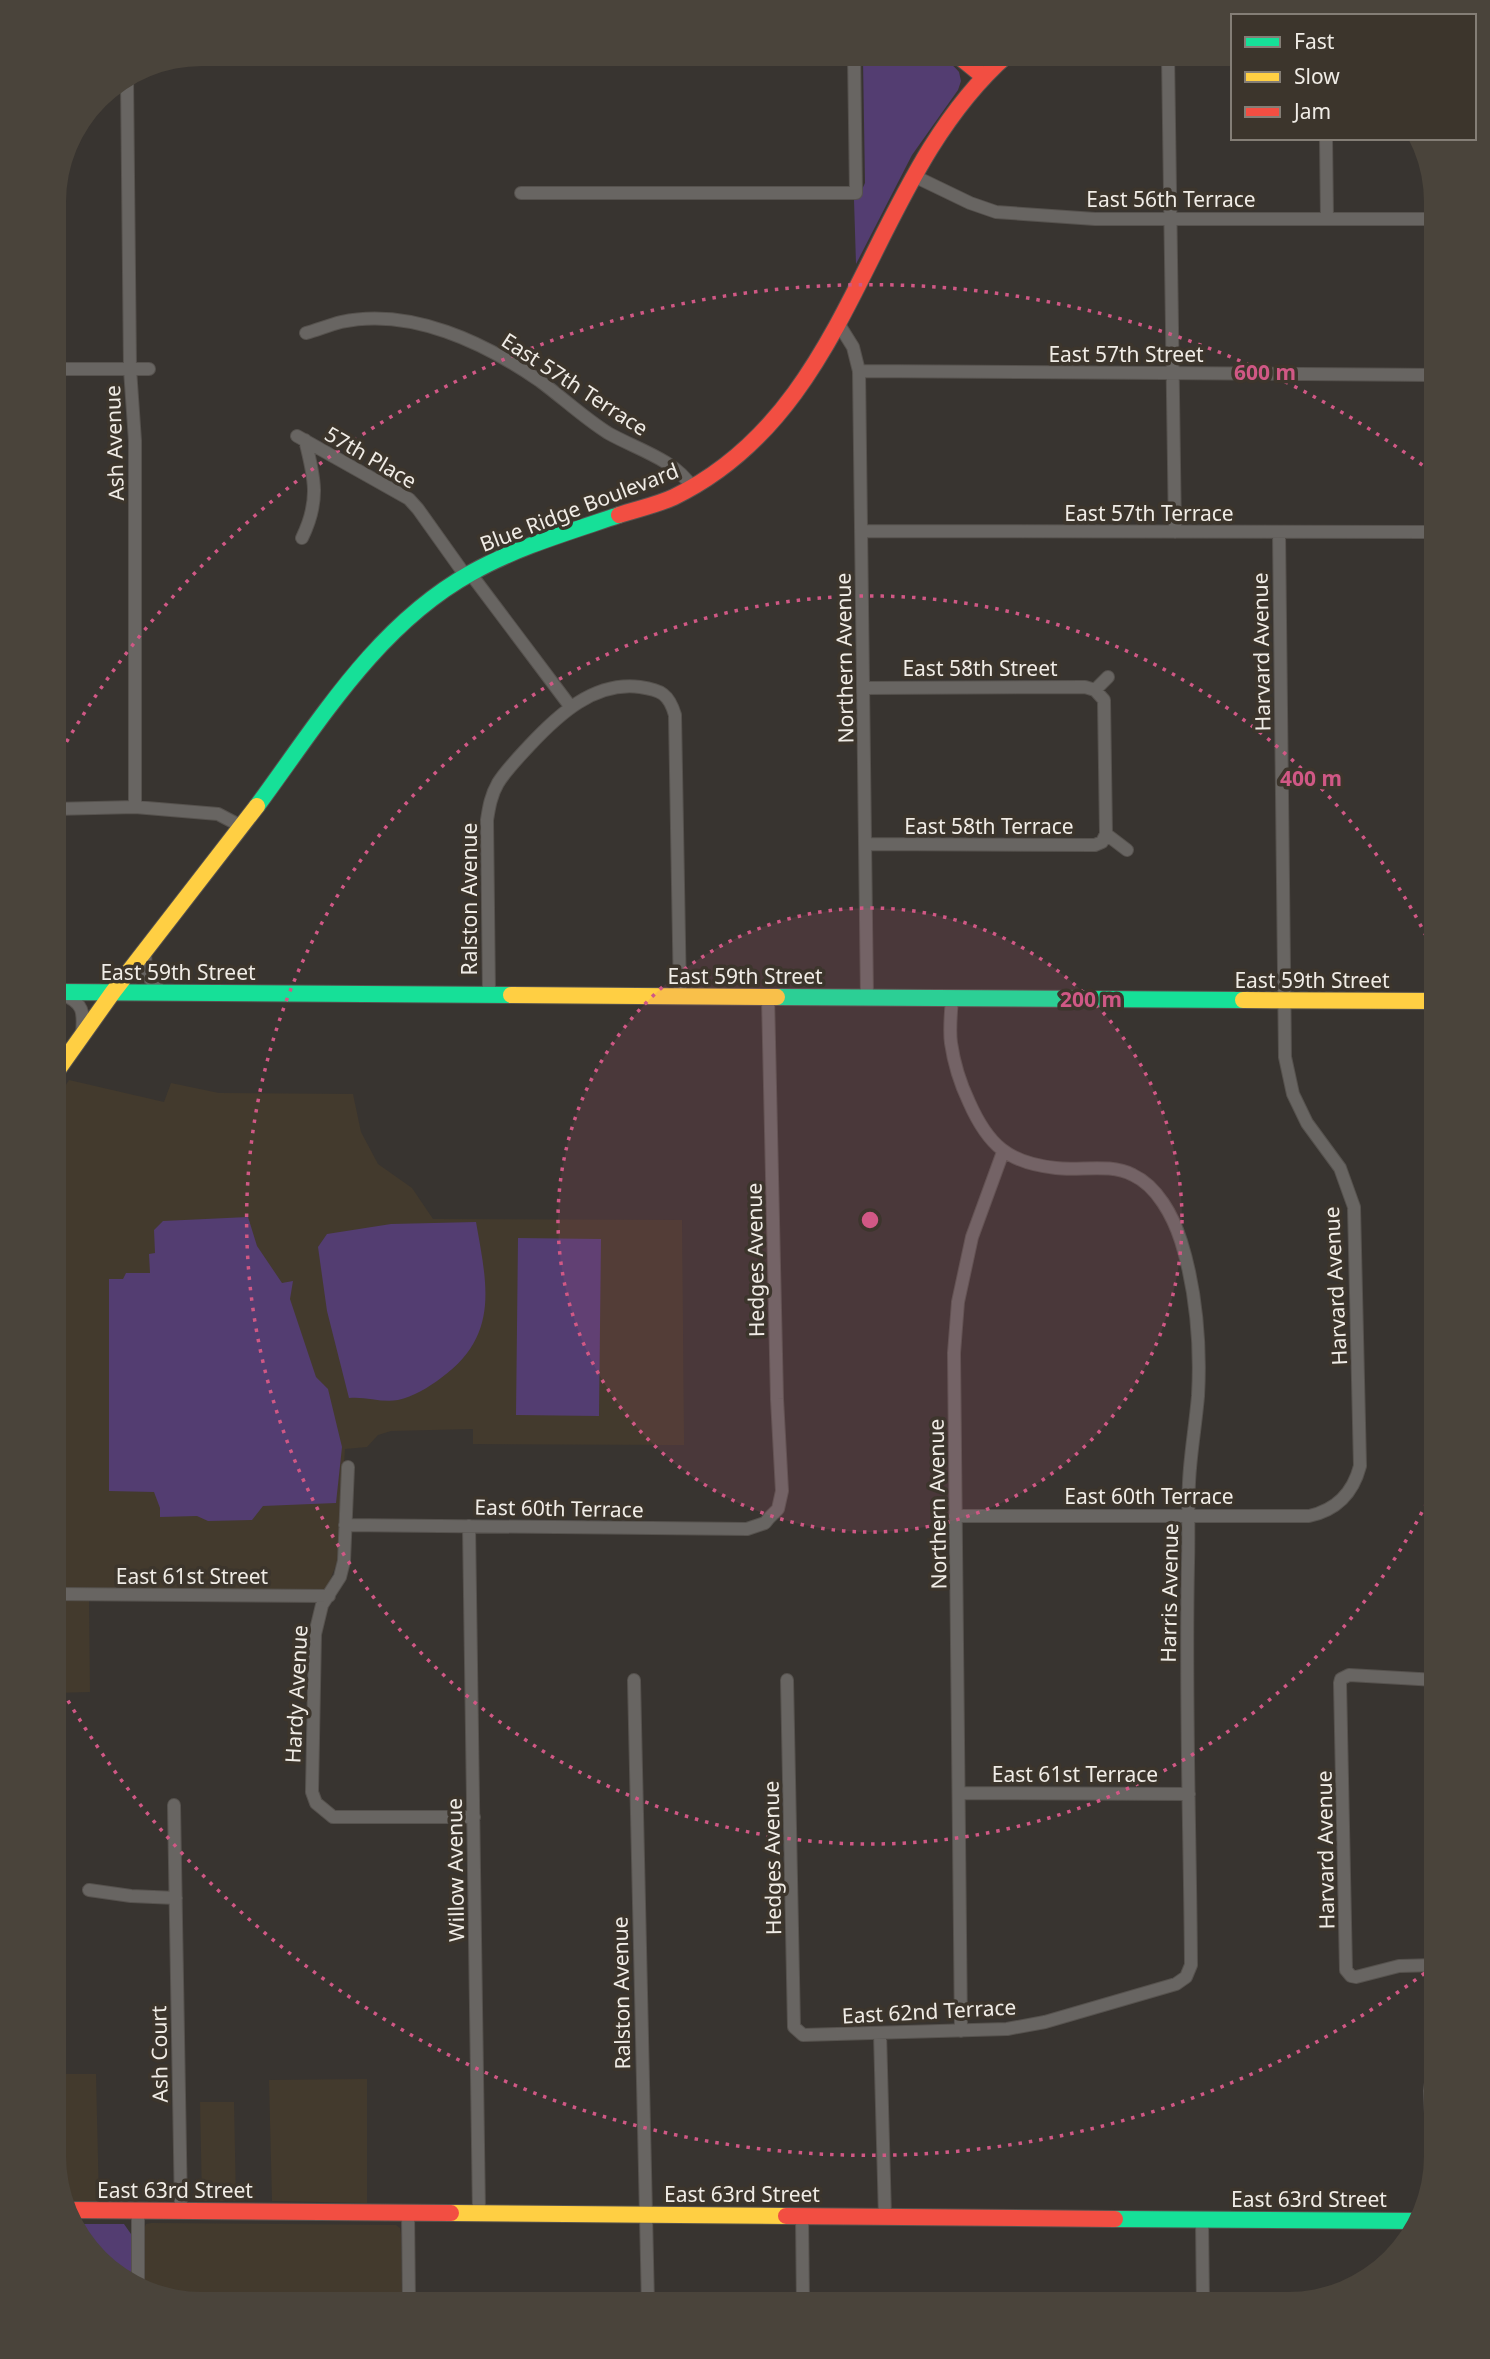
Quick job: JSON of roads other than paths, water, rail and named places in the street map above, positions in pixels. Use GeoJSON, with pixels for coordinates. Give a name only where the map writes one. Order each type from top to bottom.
{"type":"FeatureCollection","features":[{"type":"Feature","properties":{"kind":"street"},"geometry":{"type":"LineString","coordinates":[[521,193],[856,192],[854,67]]}},
{"type":"Feature","properties":{"kind":"street"},"geometry":{"type":"LineString","coordinates":[[972,67],[983,76]]}},
{"type":"Feature","properties":{"kind":"street","name":"Blue Ridge Boulevard"},"geometry":{"type":"LineString","coordinates":[[67,1057],[368,657],[413,612],[468,574],[533,544],[674,497],[730,462],[778,417],[796,394],[838,323],[914,176],[953,115],[993,67]]}},
{"type":"Feature","properties":{"kind":"street"},"geometry":{"type":"LineString","coordinates":[[1168,67],[1175,532]]}},
{"type":"Feature","properties":{"kind":"street","name":"Ash Avenue"},"geometry":{"type":"LineString","coordinates":[[127,89],[130,369],[135,441],[135,807]]}},
{"type":"Feature","properties":{"kind":"street"},"geometry":{"type":"LineString","coordinates":[[1326,140],[1327,219]]}},
{"type":"Feature","properties":{"kind":"street","name":"East 56th Terrace"},"geometry":{"type":"LineString","coordinates":[[914,176],[970,203],[996,212],[1095,219],[1424,219]]}},
{"type":"Feature","properties":{"kind":"street","name":"East 57th Terrace"},"geometry":{"type":"LineString","coordinates":[[306,333],[343,322],[388,319],[415,322],[468,340],[540,381],[608,432],[680,471],[692,487]]}},
{"type":"Feature","properties":{"kind":"street","name":"Northern Avenue"},"geometry":{"type":"LineString","coordinates":[[838,323],[853,347],[859,371],[867,998]]}},
{"type":"Feature","properties":{"kind":"street"},"geometry":{"type":"LineString","coordinates":[[67,369],[149,369]]}},
{"type":"Feature","properties":{"kind":"street","name":"East 57th Street"},"geometry":{"type":"LineString","coordinates":[[859,371],[1424,375]]}},
{"type":"Feature","properties":{"kind":"street","name":"57th Place"},"geometry":{"type":"LineString","coordinates":[[302,538],[312,519],[315,497],[313,473],[301,438],[409,499],[468,574]]}},
{"type":"Feature","properties":{"kind":"street","name":"East 57th Terrace"},"geometry":{"type":"LineString","coordinates":[[861,531],[1424,532]]}},
{"type":"Feature","properties":{"kind":"street","name":"Harvard Avenue"},"geometry":{"type":"LineString","coordinates":[[1279,532],[1284,1057],[1293,1094],[1307,1122],[1340,1168],[1351,1196],[1356,1225],[1360,1466],[1356,1481],[1339,1502]]}},
{"type":"Feature","properties":{"kind":"street"},"geometry":{"type":"LineString","coordinates":[[468,574],[570,706],[603,691],[633,686],[657,689],[673,706],[676,715],[680,997]]}},
{"type":"Feature","properties":{"kind":"street"},"geometry":{"type":"LineString","coordinates":[[1108,677],[1095,690],[1104,699],[1106,834],[1127,850]]}},
{"type":"Feature","properties":{"kind":"street","name":"East 58th Street"},"geometry":{"type":"LineString","coordinates":[[864,688],[1085,687],[1095,690]]}},
{"type":"Feature","properties":{"kind":"street","name":"Ralston Avenue"},"geometry":{"type":"LineString","coordinates":[[489,995],[487,820],[490,800],[498,783],[519,757],[570,706]]}},
{"type":"Feature","properties":{"kind":"street"},"geometry":{"type":"LineString","coordinates":[[67,809],[135,807],[218,814],[242,826]]}},
{"type":"Feature","properties":{"kind":"street","name":"East 58th Terrace"},"geometry":{"type":"LineString","coordinates":[[866,844],[1095,845],[1102,842],[1106,834]]}},
{"type":"Feature","properties":{"kind":"street"},"geometry":{"type":"LineString","coordinates":[[145,950],[148,978],[155,987],[165,993]]}},
{"type":"Feature","properties":{"kind":"street","name":"East 59th Street"},"geometry":{"type":"LineString","coordinates":[[67,992],[1424,1001]]}},
{"type":"Feature","properties":{"kind":"street"},"geometry":{"type":"LineString","coordinates":[[67,996],[76,1000],[82,1010],[82,1035]]}},
{"type":"Feature","properties":{"kind":"street","name":"Hedges Avenue"},"geometry":{"type":"LineString","coordinates":[[768,997],[782,1491],[778,1509],[769,1518]]}},
{"type":"Feature","properties":{"kind":"street"},"geometry":{"type":"LineString","coordinates":[[952,999],[951,1041],[959,1081],[978,1124],[1003,1152]]}},
{"type":"Feature","properties":{"kind":"street","name":"Northern Avenue"},"geometry":{"type":"LineString","coordinates":[[961,2031],[959,1615],[955,1516],[954,1353],[958,1302],[972,1237],[1003,1152]]}},
{"type":"Feature","properties":{"kind":"street","name":"Harris Avenue"},"geometry":{"type":"LineString","coordinates":[[1003,1152],[1034,1166],[1111,1169],[1130,1173],[1147,1183],[1171,1216],[1184,1254],[1195,1310],[1198,1395],[1190,1471],[1186,1629],[1191,1965],[1186,1977],[1181,1981]]}},
{"type":"Feature","properties":{"kind":"street","name":"Hardy Avenue"},"geometry":{"type":"LineString","coordinates":[[348,1467],[344,1561],[340,1577],[322,1605],[315,1634],[311,1783],[316,1803],[333,1816],[474,1817]]}},
{"type":"Feature","properties":{"kind":"street","name":"East 60th Terrace"},"geometry":{"type":"LineString","coordinates":[[955,1516],[1309,1516],[1333,1508],[1339,1502]]}},
{"type":"Feature","properties":{"kind":"street","name":"East 60th Terrace"},"geometry":{"type":"LineString","coordinates":[[345,1525],[747,1529],[769,1518]]}},
{"type":"Feature","properties":{"kind":"street","name":"Willow Avenue"},"geometry":{"type":"LineString","coordinates":[[469,1526],[479,2213]]}},
{"type":"Feature","properties":{"kind":"street","name":"East 61st Street"},"geometry":{"type":"LineString","coordinates":[[66,1594],[329,1596]]}},
{"type":"Feature","properties":{"kind":"street","name":"Harvard Avenue"},"geometry":{"type":"LineString","coordinates":[[1424,1678],[1349,1675],[1342,1679],[1346,1970],[1351,1976],[1399,1966],[1424,1965]]}},
{"type":"Feature","properties":{"kind":"street","name":"Ralston Avenue"},"geometry":{"type":"LineString","coordinates":[[634,1680],[648,2292]]}},
{"type":"Feature","properties":{"kind":"street","name":"Hedges Avenue"},"geometry":{"type":"LineString","coordinates":[[787,1680],[794,2026],[799,2033]]}},
{"type":"Feature","properties":{"kind":"street","name":"East 61st Terrace"},"geometry":{"type":"LineString","coordinates":[[960,1793],[1189,1794]]}},
{"type":"Feature","properties":{"kind":"street","name":"Ash Court"},"geometry":{"type":"LineString","coordinates":[[174,1805],[181,2210]]}},
{"type":"Feature","properties":{"kind":"street"},"geometry":{"type":"LineString","coordinates":[[89,1890],[131,1896],[176,1898]]}},
{"type":"Feature","properties":{"kind":"street","name":"East 62nd Terrace"},"geometry":{"type":"LineString","coordinates":[[799,2033],[1007,2029],[1045,2022],[1181,1981]]}},
{"type":"Feature","properties":{"kind":"street"},"geometry":{"type":"LineString","coordinates":[[880,2033],[885,2217]]}},
{"type":"Feature","properties":{"kind":"street","name":"East 63rd Street"},"geometry":{"type":"LineString","coordinates":[[78,2210],[1408,2221]]}},
{"type":"Feature","properties":{"kind":"street"},"geometry":{"type":"LineString","coordinates":[[138,2210],[138,2277]]}},
{"type":"Feature","properties":{"kind":"street"},"geometry":{"type":"LineString","coordinates":[[408,2212],[410,2292]]}},
{"type":"Feature","properties":{"kind":"street"},"geometry":{"type":"LineString","coordinates":[[802,2216],[803,2292]]}},
{"type":"Feature","properties":{"kind":"street"},"geometry":{"type":"LineString","coordinates":[[1202,2220],[1203,2292]]}}]}
